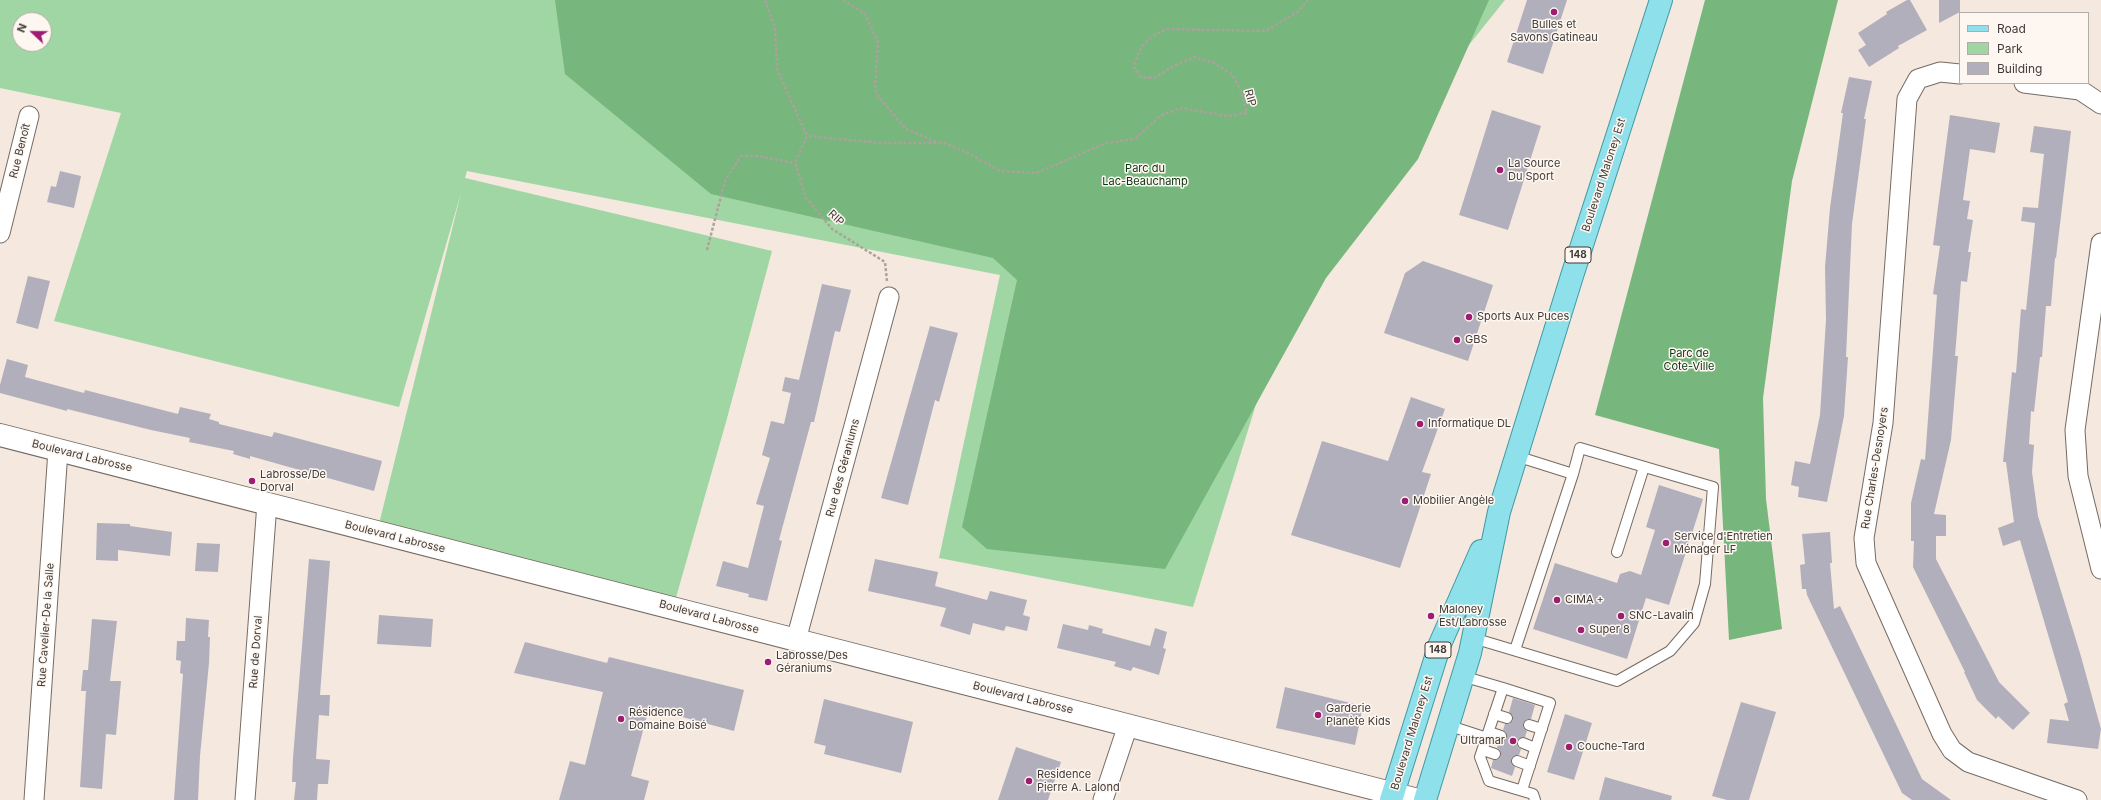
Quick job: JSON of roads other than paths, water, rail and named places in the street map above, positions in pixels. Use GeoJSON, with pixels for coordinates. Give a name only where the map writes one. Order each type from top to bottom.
{"type":"FeatureCollection","features":[{"type":"Feature","properties":{"kind":"main road","name":"Boulevard Maloney Est"},"geometry":{"type":"LineString","coordinates":[[1425,800],[1473,638],[1499,512],[1572,276],[1661,0]]}},
{"type":"Feature","properties":{"kind":"main road","name":"Boulevard Labrosse"},"geometry":{"type":"LineString","coordinates":[[0,435],[1128,725],[1392,797],[1418,800]]}},
{"type":"Feature","properties":{"kind":"main road","name":"Boulevard Maloney Est"},"geometry":{"type":"LineString","coordinates":[[1392,797],[1440,644],[1499,512]]}},
{"type":"Feature","properties":{"kind":"street","name":"Rue Charles-Desnoyers"},"geometry":{"type":"LineString","coordinates":[[1959,74],[1940,72],[1918,79],[1906,99],[1883,423],[1864,538],[1866,563],[1942,734],[1952,750],[1968,762],[2077,800]]}},
{"type":"Feature","properties":{"kind":"street"},"geometry":{"type":"LineString","coordinates":[[2032,84],[2080,90],[2101,104]]}},
{"type":"Feature","properties":{"kind":"street","name":"Rue Benoît"},"geometry":{"type":"LineString","coordinates":[[0,231],[29,116]]}},
{"type":"Feature","properties":{"kind":"street"},"geometry":{"type":"LineString","coordinates":[[2101,243],[2075,430],[2078,476],[2101,569]]}},
{"type":"Feature","properties":{"kind":"street","name":"Rue des Géraniums"},"geometry":{"type":"LineString","coordinates":[[796,640],[889,297]]}},
{"type":"Feature","properties":{"kind":"street","name":"Rue Cavelier-De la Salle"},"geometry":{"type":"LineString","coordinates":[[34,800],[58,450]]}},
{"type":"Feature","properties":{"kind":"street","name":"Rue de Dorval"},"geometry":{"type":"LineString","coordinates":[[245,800],[267,503]]}},
{"type":"Feature","properties":{"kind":"street"},"geometry":{"type":"LineString","coordinates":[[1102,800],[1128,725]]}},
{"type":"Feature","properties":{"kind":"lane"},"geometry":{"type":"LineString","coordinates":[[1473,638],[1617,681],[1670,651],[1694,623],[1705,584],[1713,488],[1580,448],[1573,474],[1515,650]]}},
{"type":"Feature","properties":{"kind":"lane"},"geometry":{"type":"LineString","coordinates":[[1516,456],[1573,474]]}},
{"type":"Feature","properties":{"kind":"lane"},"geometry":{"type":"LineString","coordinates":[[1617,552],[1644,467]]}},
{"type":"Feature","properties":{"kind":"lane"},"geometry":{"type":"LineString","coordinates":[[1462,676],[1550,703],[1522,790]]}},
{"type":"Feature","properties":{"kind":"lane"},"geometry":{"type":"LineString","coordinates":[[1503,688],[1480,758],[1488,781],[1533,794],[1535,800]]}},
{"type":"Feature","properties":{"kind":"lane"},"geometry":{"type":"LineString","coordinates":[[1494,714],[1507,718]]}},
{"type":"Feature","properties":{"kind":"lane"},"geometry":{"type":"LineString","coordinates":[[1447,725],[1488,735],[1501,736]]}},
{"type":"Feature","properties":{"kind":"lane"},"geometry":{"type":"LineString","coordinates":[[1528,725],[1542,729]]}},
{"type":"Feature","properties":{"kind":"lane"},"geometry":{"type":"LineString","coordinates":[[1523,743],[1535,748]]}},
{"type":"Feature","properties":{"kind":"lane"},"geometry":{"type":"LineString","coordinates":[[1483,750],[1495,754]]}},
{"type":"Feature","properties":{"kind":"lane"},"geometry":{"type":"LineString","coordinates":[[1517,762],[1530,766]]}},
{"type":"Feature","properties":{"kind":"place","name":"Bulles et Savons Gatineau"},"geometry":{"type":"Point","coordinates":[1554,12]}},
{"type":"Feature","properties":{"kind":"place","name":"La Source Du Sport"},"geometry":{"type":"Point","coordinates":[1500,170]}},
{"type":"Feature","properties":{"kind":"place","name":"Sports Aux Puces"},"geometry":{"type":"Point","coordinates":[1469,317]}},
{"type":"Feature","properties":{"kind":"place","name":"GBS"},"geometry":{"type":"Point","coordinates":[1457,340]}},
{"type":"Feature","properties":{"kind":"place","name":"Informatique DL"},"geometry":{"type":"Point","coordinates":[1420,424]}},
{"type":"Feature","properties":{"kind":"place","name":"Labrosse/De Dorval"},"geometry":{"type":"Point","coordinates":[252,481]}},
{"type":"Feature","properties":{"kind":"place","name":"Mobilier Angèle"},"geometry":{"type":"Point","coordinates":[1405,501]}},
{"type":"Feature","properties":{"kind":"place","name":"Service d'Entretien Ménager LF"},"geometry":{"type":"Point","coordinates":[1666,543]}},
{"type":"Feature","properties":{"kind":"place","name":"CIMA +"},"geometry":{"type":"Point","coordinates":[1557,600]}},
{"type":"Feature","properties":{"kind":"place","name":"Maloney Est/Labrosse"},"geometry":{"type":"Point","coordinates":[1431,616]}},
{"type":"Feature","properties":{"kind":"place","name":"SNC-Lavalin"},"geometry":{"type":"Point","coordinates":[1621,616]}},
{"type":"Feature","properties":{"kind":"place","name":"Super 8"},"geometry":{"type":"Point","coordinates":[1581,630]}},
{"type":"Feature","properties":{"kind":"place","name":"Labrosse/Des Géraniums"},"geometry":{"type":"Point","coordinates":[768,662]}},
{"type":"Feature","properties":{"kind":"place","name":"Garderie Planète Kids"},"geometry":{"type":"Point","coordinates":[1318,715]}},
{"type":"Feature","properties":{"kind":"place","name":"Résidence Domaine Boisé"},"geometry":{"type":"Point","coordinates":[621,719]}},
{"type":"Feature","properties":{"kind":"place","name":"Ultramar"},"geometry":{"type":"Point","coordinates":[1513,741]}},
{"type":"Feature","properties":{"kind":"place","name":"Couche-Tard"},"geometry":{"type":"Point","coordinates":[1569,747]}},
{"type":"Feature","properties":{"kind":"place","name":"Residence Pierre A. Lalond"},"geometry":{"type":"Point","coordinates":[1029,781]}},
{"type":"Feature","properties":{"kind":"park label","name":"Parc du Lac-Beauchamp"},"geometry":{"type":"Point","coordinates":[1145,175]}},
{"type":"Feature","properties":{"kind":"park label","name":"Parc de Cote-Ville"},"geometry":{"type":"Point","coordinates":[1689,360]}}]}
